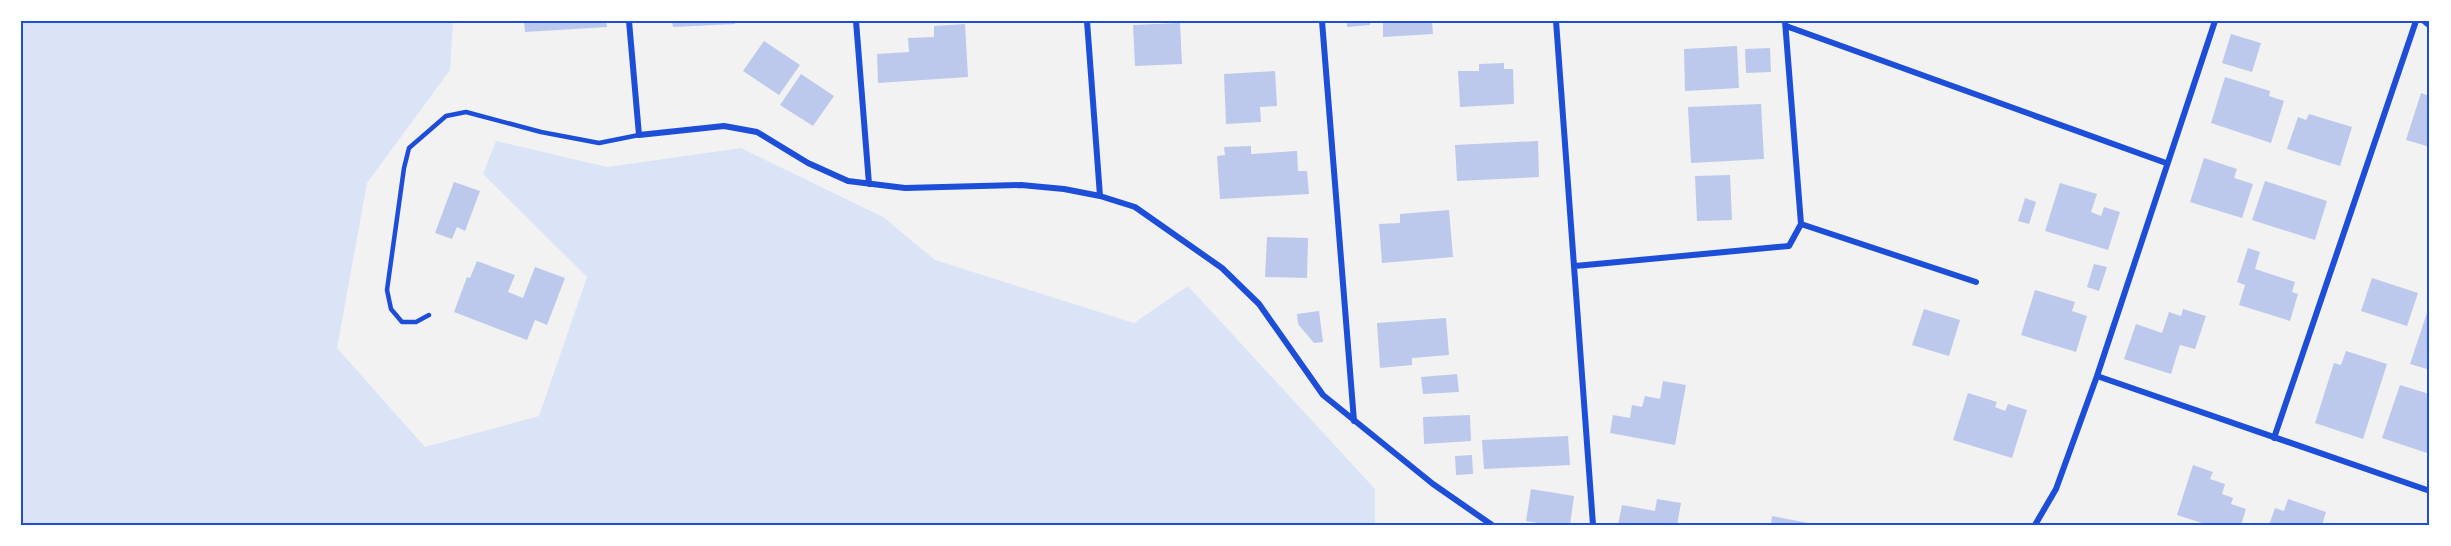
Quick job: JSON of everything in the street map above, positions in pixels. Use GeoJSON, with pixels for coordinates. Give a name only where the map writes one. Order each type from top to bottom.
{"type":"FeatureCollection","features":[{"type":"Feature","properties":{"kind":"street"},"geometry":{"type":"LineString","coordinates":[[629,21],[639,135],[724,126],[757,132],[808,163],[848,182],[904,188],[1021,185],[1064,189],[1100,196],[1135,207],[1222,268],[1259,304],[1323,394],[1433,484],[1492,525]]}},
{"type":"Feature","properties":{"kind":"street"},"geometry":{"type":"LineString","coordinates":[[856,21],[869,184]]}},
{"type":"Feature","properties":{"kind":"street"},"geometry":{"type":"LineString","coordinates":[[1087,21],[1100,196]]}},
{"type":"Feature","properties":{"kind":"street"},"geometry":{"type":"LineString","coordinates":[[1322,21],[1354,421]]}},
{"type":"Feature","properties":{"kind":"street"},"geometry":{"type":"LineString","coordinates":[[1556,21],[1593,525]]}},
{"type":"Feature","properties":{"kind":"street"},"geometry":{"type":"LineString","coordinates":[[2035,525],[2056,489],[2097,376],[2166,163],[2216,21]]}},
{"type":"Feature","properties":{"kind":"street"},"geometry":{"type":"LineString","coordinates":[[2274,438],[2416,21]]}},
{"type":"Feature","properties":{"kind":"street"},"geometry":{"type":"LineString","coordinates":[[2424,21],[2430,26]]}},
{"type":"Feature","properties":{"kind":"street"},"geometry":{"type":"LineString","coordinates":[[1575,266],[1789,246],[1801,224],[1785,23],[2166,163]]}},
{"type":"Feature","properties":{"kind":"street"},"geometry":{"type":"LineString","coordinates":[[1801,224],[1976,282]]}},
{"type":"Feature","properties":{"kind":"street"},"geometry":{"type":"LineString","coordinates":[[2097,376],[2430,491]]}},
{"type":"Feature","properties":{"kind":"lane"},"geometry":{"type":"LineString","coordinates":[[429,315],[416,322],[402,321],[391,309],[387,291],[404,168],[410,148],[446,116],[466,112],[541,132],[599,142],[639,135]]}},
{"type":"Feature","properties":{"kind":"shaded area"},"geometry":{"type":"Polygon","coordinates":[[[21,21],[453,21],[450,70],[367,183],[337,348],[425,447],[539,416],[587,277],[483,174],[496,141],[607,167],[741,148],[883,217],[935,260],[1134,323],[1188,286],[1375,489],[1375,525],[21,525],[21,21]]]}},
{"type":"Feature","properties":{"kind":"building"},"geometry":{"type":"Polygon","coordinates":[[[524,21],[606,21],[607,27],[525,32],[524,21]]]}},
{"type":"Feature","properties":{"kind":"building"},"geometry":{"type":"Polygon","coordinates":[[[672,21],[735,21],[735,24],[673,27],[672,21]]]}},
{"type":"Feature","properties":{"kind":"building"},"geometry":{"type":"Polygon","coordinates":[[[1347,21],[1370,21],[1370,25],[1347,27],[1347,21]]]}},
{"type":"Feature","properties":{"kind":"building"},"geometry":{"type":"Polygon","coordinates":[[[1383,21],[1432,21],[1433,34],[1383,37],[1383,21]]]}},
{"type":"Feature","properties":{"kind":"building"},"geometry":{"type":"Polygon","coordinates":[[[1180,23],[1182,64],[1135,66],[1133,25],[1180,23]]]}},
{"type":"Feature","properties":{"kind":"building"},"geometry":{"type":"Polygon","coordinates":[[[965,24],[968,77],[878,83],[877,54],[909,52],[908,38],[934,37],[934,26],[965,24]]]}},
{"type":"Feature","properties":{"kind":"building"},"geometry":{"type":"Polygon","coordinates":[[[2231,34],[2261,43],[2252,72],[2222,63],[2231,34]]]}},
{"type":"Feature","properties":{"kind":"building"},"geometry":{"type":"Polygon","coordinates":[[[764,41],[800,65],[779,95],[743,71],[764,41]]]}},
{"type":"Feature","properties":{"kind":"building"},"geometry":{"type":"Polygon","coordinates":[[[1737,46],[1739,88],[1685,91],[1684,49],[1737,46]]]}},
{"type":"Feature","properties":{"kind":"building"},"geometry":{"type":"Polygon","coordinates":[[[1770,48],[1771,72],[1746,73],[1745,49],[1770,48]]]}},
{"type":"Feature","properties":{"kind":"building"},"geometry":{"type":"Polygon","coordinates":[[[1504,63],[1504,69],[1513,69],[1514,104],[1460,107],[1458,71],[1479,71],[1479,64],[1504,63]]]}},
{"type":"Feature","properties":{"kind":"building"},"geometry":{"type":"Polygon","coordinates":[[[1275,71],[1277,106],[1260,107],[1261,122],[1226,124],[1224,74],[1275,71]]]}},
{"type":"Feature","properties":{"kind":"building"},"geometry":{"type":"Polygon","coordinates":[[[801,74],[834,96],[813,126],[780,105],[801,74]]]}},
{"type":"Feature","properties":{"kind":"building"},"geometry":{"type":"Polygon","coordinates":[[[2225,77],[2270,91],[2269,96],[2284,101],[2271,143],[2211,123],[2225,77]]]}},
{"type":"Feature","properties":{"kind":"building"},"geometry":{"type":"Polygon","coordinates":[[[2421,93],[2430,96],[2430,147],[2406,140],[2421,93]]]}},
{"type":"Feature","properties":{"kind":"building"},"geometry":{"type":"Polygon","coordinates":[[[1761,104],[1764,159],[1691,163],[1688,107],[1761,104]]]}},
{"type":"Feature","properties":{"kind":"building"},"geometry":{"type":"Polygon","coordinates":[[[2309,114],[2352,127],[2340,166],[2287,149],[2298,117],[2306,120],[2309,114]]]}},
{"type":"Feature","properties":{"kind":"building"},"geometry":{"type":"Polygon","coordinates":[[[1538,141],[1539,177],[1457,181],[1455,145],[1538,141]]]}},
{"type":"Feature","properties":{"kind":"building"},"geometry":{"type":"Polygon","coordinates":[[[1251,146],[1251,154],[1297,151],[1298,171],[1307,171],[1309,194],[1220,199],[1217,156],[1225,155],[1224,147],[1251,146]]]}},
{"type":"Feature","properties":{"kind":"building"},"geometry":{"type":"Polygon","coordinates":[[[2204,158],[2237,169],[2234,178],[2253,184],[2242,218],[2190,202],[2204,158]]]}},
{"type":"Feature","properties":{"kind":"building"},"geometry":{"type":"Polygon","coordinates":[[[1730,175],[1732,220],[1697,221],[1695,176],[1730,175]]]}},
{"type":"Feature","properties":{"kind":"building"},"geometry":{"type":"Polygon","coordinates":[[[2265,181],[2327,201],[2315,240],[2252,220],[2265,181]]]}},
{"type":"Feature","properties":{"kind":"building"},"geometry":{"type":"Polygon","coordinates":[[[454,182],[480,191],[465,231],[457,227],[452,239],[435,233],[454,182]]]}},
{"type":"Feature","properties":{"kind":"building"},"geometry":{"type":"Polygon","coordinates":[[[2060,183],[2097,194],[2091,212],[2101,216],[2104,207],[2120,212],[2108,250],[2045,231],[2060,183]]]}},
{"type":"Feature","properties":{"kind":"building"},"geometry":{"type":"Polygon","coordinates":[[[2025,198],[2036,202],[2029,224],[2018,221],[2025,198]]]}},
{"type":"Feature","properties":{"kind":"building"},"geometry":{"type":"Polygon","coordinates":[[[1449,210],[1453,257],[1382,263],[1379,224],[1400,223],[1400,214],[1449,210]]]}},
{"type":"Feature","properties":{"kind":"building"},"geometry":{"type":"Polygon","coordinates":[[[1267,237],[1308,238],[1307,278],[1265,277],[1267,237]]]}},
{"type":"Feature","properties":{"kind":"building"},"geometry":{"type":"Polygon","coordinates":[[[2248,248],[2260,252],[2255,269],[2295,282],[2292,292],[2298,294],[2290,321],[2239,305],[2245,285],[2237,282],[2248,248]]]}},
{"type":"Feature","properties":{"kind":"building"},"geometry":{"type":"Polygon","coordinates":[[[477,261],[515,275],[508,292],[523,298],[535,267],[565,278],[547,325],[535,320],[527,340],[454,312],[467,277],[470,278],[477,261]]]}},
{"type":"Feature","properties":{"kind":"building"},"geometry":{"type":"Polygon","coordinates":[[[2094,264],[2107,267],[2099,291],[2087,287],[2094,264]]]}},
{"type":"Feature","properties":{"kind":"building"},"geometry":{"type":"Polygon","coordinates":[[[2372,278],[2418,293],[2407,326],[2361,311],[2372,278]]]}},
{"type":"Feature","properties":{"kind":"building"},"geometry":{"type":"Polygon","coordinates":[[[2035,290],[2075,302],[2072,311],[2087,316],[2076,352],[2021,335],[2035,290]]]}},
{"type":"Feature","properties":{"kind":"building"},"geometry":{"type":"Polygon","coordinates":[[[2430,304],[2430,370],[2410,364],[2430,304]]]}},
{"type":"Feature","properties":{"kind":"building"},"geometry":{"type":"Polygon","coordinates":[[[1924,309],[1960,320],[1949,356],[1912,345],[1924,309]]]}},
{"type":"Feature","properties":{"kind":"building"},"geometry":{"type":"Polygon","coordinates":[[[2183,309],[2206,316],[2195,349],[2180,345],[2171,374],[2124,359],[2136,324],[2162,333],[2169,312],[2181,316],[2183,309]]]}},
{"type":"Feature","properties":{"kind":"building"},"geometry":{"type":"Polygon","coordinates":[[[1319,311],[1323,342],[1314,343],[1298,324],[1297,314],[1319,311]]]}},
{"type":"Feature","properties":{"kind":"building"},"geometry":{"type":"Polygon","coordinates":[[[1446,318],[1449,355],[1412,358],[1412,365],[1380,368],[1377,323],[1446,318]]]}},
{"type":"Feature","properties":{"kind":"building"},"geometry":{"type":"Polygon","coordinates":[[[2346,351],[2387,364],[2363,439],[2315,423],[2334,363],[2341,365],[2346,351]]]}},
{"type":"Feature","properties":{"kind":"building"},"geometry":{"type":"Polygon","coordinates":[[[1457,374],[1459,392],[1423,394],[1421,377],[1457,374]]]}},
{"type":"Feature","properties":{"kind":"building"},"geometry":{"type":"Polygon","coordinates":[[[1663,381],[1686,385],[1675,445],[1610,433],[1613,415],[1630,418],[1632,405],[1642,407],[1645,396],[1660,399],[1663,381]]]}},
{"type":"Feature","properties":{"kind":"building"},"geometry":{"type":"Polygon","coordinates":[[[2400,385],[2429,394],[2427,399],[2430,400],[2430,454],[2382,438],[2400,385]]]}},
{"type":"Feature","properties":{"kind":"building"},"geometry":{"type":"Polygon","coordinates":[[[1968,393],[1997,402],[1995,407],[2005,411],[2008,404],[2027,410],[2012,458],[1953,440],[1968,393]]]}},
{"type":"Feature","properties":{"kind":"building"},"geometry":{"type":"Polygon","coordinates":[[[1470,415],[1471,441],[1424,444],[1423,417],[1470,415]]]}},
{"type":"Feature","properties":{"kind":"building"},"geometry":{"type":"Polygon","coordinates":[[[1568,436],[1570,465],[1484,469],[1482,440],[1568,436]]]}},
{"type":"Feature","properties":{"kind":"building"},"geometry":{"type":"Polygon","coordinates":[[[1472,455],[1473,474],[1456,475],[1455,456],[1472,455]]]}},
{"type":"Feature","properties":{"kind":"building"},"geometry":{"type":"Polygon","coordinates":[[[2193,465],[2213,472],[2210,479],[2225,484],[2222,494],[2233,498],[2231,504],[2246,509],[2241,525],[2208,525],[2177,515],[2193,465]]]}},
{"type":"Feature","properties":{"kind":"building"},"geometry":{"type":"Polygon","coordinates":[[[1531,489],[1574,496],[1570,525],[1526,521],[1531,489]]]}},
{"type":"Feature","properties":{"kind":"building"},"geometry":{"type":"Polygon","coordinates":[[[1657,499],[1681,503],[1677,525],[1618,525],[1622,505],[1655,511],[1657,499]]]}},
{"type":"Feature","properties":{"kind":"building"},"geometry":{"type":"Polygon","coordinates":[[[2288,499],[2326,512],[2322,525],[2269,525],[2275,508],[2284,511],[2288,499]]]}},
{"type":"Feature","properties":{"kind":"building"},"geometry":{"type":"Polygon","coordinates":[[[1772,516],[1814,524],[1771,525],[1772,516]]]}}]}
